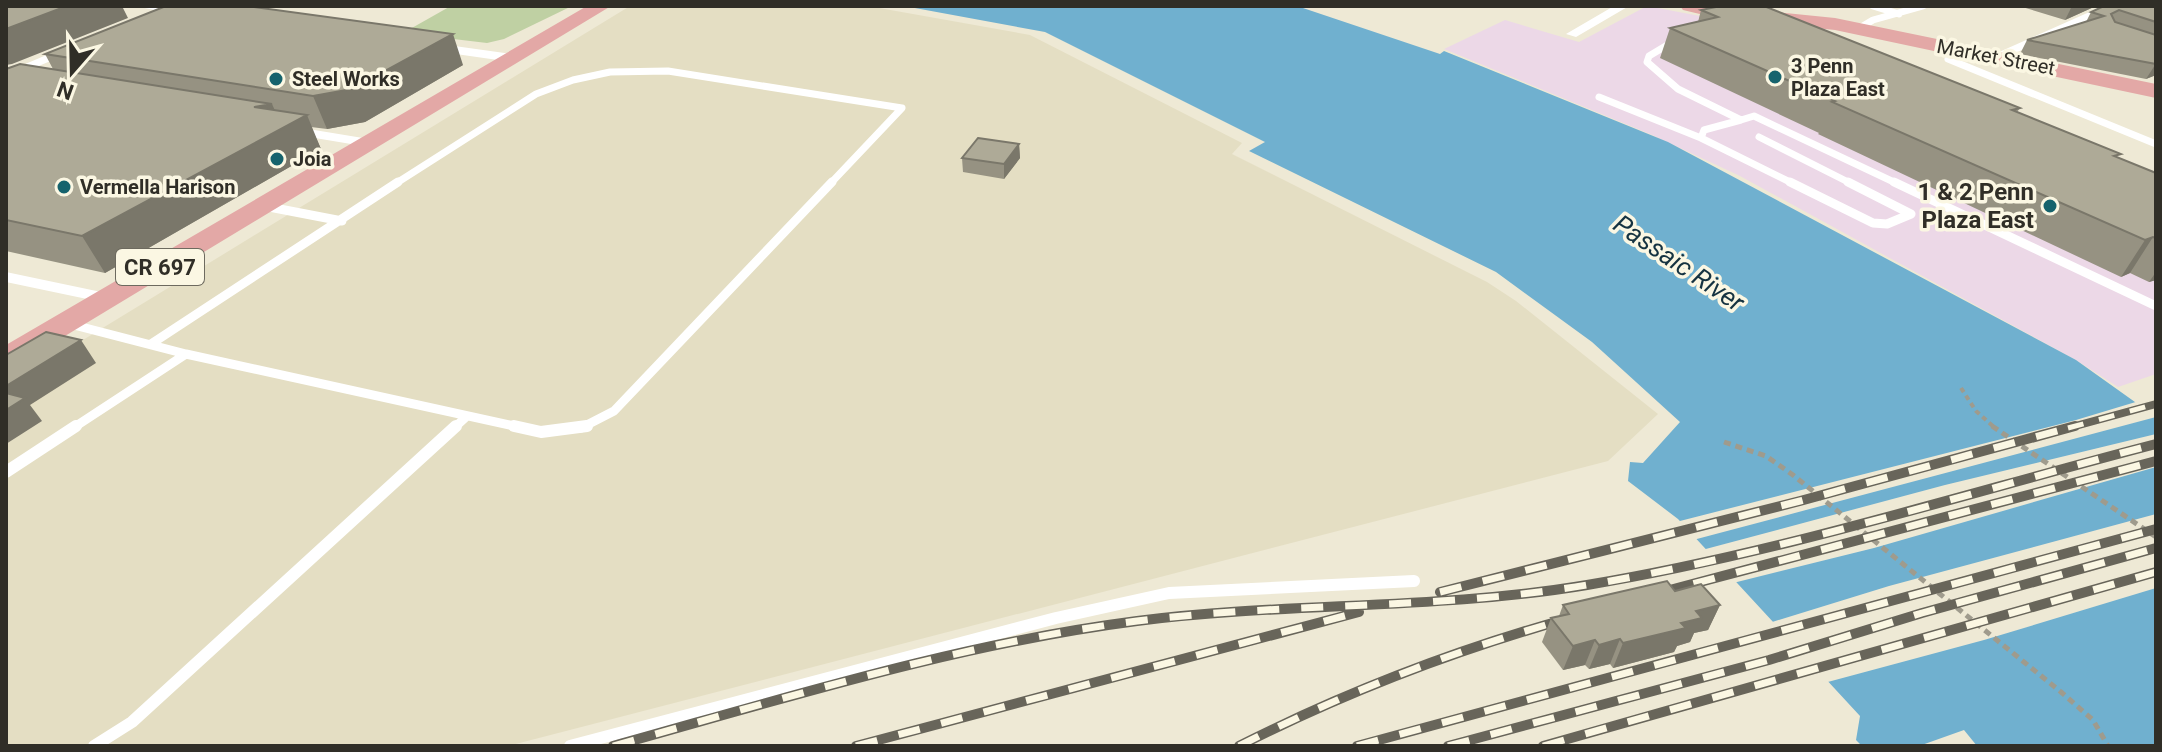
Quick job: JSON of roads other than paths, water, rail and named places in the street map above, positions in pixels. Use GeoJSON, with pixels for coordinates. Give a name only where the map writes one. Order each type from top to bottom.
{"type":"FeatureCollection","features":[{"type":"Feature","properties":{"kind":"main road","name":"CR 697"},"geometry":{"type":"LineString","coordinates":[[6,358],[601,6]]}},
{"type":"Feature","properties":{"kind":"main road"},"geometry":{"type":"LineString","coordinates":[[1690,6],[1760,11],[1831,36]]}},
{"type":"Feature","properties":{"kind":"main road"},"geometry":{"type":"LineString","coordinates":[[1732,9],[1831,36]]}},
{"type":"Feature","properties":{"kind":"main road"},"geometry":{"type":"LineString","coordinates":[[1831,36],[1825,33],[1831,29],[1883,34]]}},
{"type":"Feature","properties":{"kind":"main road","name":"Market Street"},"geometry":{"type":"LineString","coordinates":[[1831,36],[1858,29],[2156,91]]}},
{"type":"Feature","properties":{"kind":"street"},"geometry":{"type":"LineString","coordinates":[[141,6],[195,14]]}},
{"type":"Feature","properties":{"kind":"street"},"geometry":{"type":"LineString","coordinates":[[1572,34],[1623,6]]}},
{"type":"Feature","properties":{"kind":"street"},"geometry":{"type":"LineString","coordinates":[[1995,57],[2113,6]]}},
{"type":"Feature","properties":{"kind":"street"},"geometry":{"type":"LineString","coordinates":[[425,46],[512,58]]}},
{"type":"Feature","properties":{"kind":"street"},"geometry":{"type":"LineString","coordinates":[[278,128],[369,143]]}},
{"type":"Feature","properties":{"kind":"street"},"geometry":{"type":"LineString","coordinates":[[6,277],[106,298]]}},
{"type":"Feature","properties":{"kind":"lane"},"geometry":{"type":"LineString","coordinates":[[1873,6],[1901,15]]}},
{"type":"Feature","properties":{"kind":"lane"},"geometry":{"type":"LineString","coordinates":[[1858,29],[1873,20],[1901,15],[1918,7]]}},
{"type":"Feature","properties":{"kind":"lane"},"geometry":{"type":"LineString","coordinates":[[1704,23],[1732,9]]}},
{"type":"Feature","properties":{"kind":"lane"},"geometry":{"type":"LineString","coordinates":[[153,15],[167,10]]}},
{"type":"Feature","properties":{"kind":"lane"},"geometry":{"type":"LineString","coordinates":[[1677,40],[1649,56],[1647,62],[1659,78],[1741,120]]}},
{"type":"Feature","properties":{"kind":"lane"},"geometry":{"type":"LineString","coordinates":[[11,84],[68,50]]}},
{"type":"Feature","properties":{"kind":"lane"},"geometry":{"type":"LineString","coordinates":[[1948,59],[2156,144]]}},
{"type":"Feature","properties":{"kind":"lane"},"geometry":{"type":"LineString","coordinates":[[64,323],[186,354],[541,432],[569,432],[593,426],[614,411],[902,108],[668,71],[610,72],[573,80],[536,94],[151,344]]}},
{"type":"Feature","properties":{"kind":"lane"},"geometry":{"type":"LineString","coordinates":[[1599,97],[1701,138],[1873,223],[1887,224],[1911,214],[1759,137]]}},
{"type":"Feature","properties":{"kind":"lane"},"geometry":{"type":"LineString","coordinates":[[1701,138],[1717,136],[1724,133],[1727,125],[1754,116],[2156,306]]}},
{"type":"Feature","properties":{"kind":"lane"},"geometry":{"type":"LineString","coordinates":[[264,206],[342,221]]}},
{"type":"Feature","properties":{"kind":"lane"},"geometry":{"type":"LineString","coordinates":[[6,472],[186,354]]}},
{"type":"Feature","properties":{"kind":"lane"},"geometry":{"type":"LineString","coordinates":[[94,746],[132,722],[466,417]]}},
{"type":"Feature","properties":{"kind":"lane"},"geometry":{"type":"LineString","coordinates":[[570,746],[1056,618],[1169,593],[1414,581]]}},
{"type":"Feature","properties":{"kind":"water","name":"Passaic River"},"geometry":{"type":"Polygon","coordinates":[[[904,6],[1297,6],[1440,54],[1444,51],[1668,142],[2076,360],[2156,417],[2156,746],[1977,746],[1964,730],[1919,746],[1862,746],[1856,740],[1860,716],[1678,519],[1628,481],[1630,462],[1643,463],[1680,422],[1592,342],[1496,272],[1249,151],[1265,142],[1045,32],[904,6]]]}},
{"type":"Feature","properties":{"kind":"railway"},"geometry":{"type":"LineString","coordinates":[[2068,428],[2156,404]]}},
{"type":"Feature","properties":{"kind":"railway"},"geometry":{"type":"LineString","coordinates":[[1440,592],[1800,501],[2075,426]]}},
{"type":"Feature","properties":{"kind":"railway"},"geometry":{"type":"LineString","coordinates":[[613,746],[873,674],[1070,631],[1193,615],[1531,593],[1659,572],[1873,521],[2156,444]]}},
{"type":"Feature","properties":{"kind":"railway"},"geometry":{"type":"LineString","coordinates":[[1651,595],[2156,461]]}},
{"type":"Feature","properties":{"kind":"railway"},"geometry":{"type":"LineString","coordinates":[[1357,746],[2156,529]]}},
{"type":"Feature","properties":{"kind":"railway"},"geometry":{"type":"LineString","coordinates":[[1448,746],[1769,660],[1922,613],[2156,548]]}},
{"type":"Feature","properties":{"kind":"railway"},"geometry":{"type":"LineString","coordinates":[[1543,746],[2156,572]]}},
{"type":"Feature","properties":{"kind":"railway"},"geometry":{"type":"LineString","coordinates":[[856,746],[1359,612]]}},
{"type":"Feature","properties":{"kind":"railway"},"geometry":{"type":"LineString","coordinates":[[1239,746],[1402,674],[1570,618]]}},
{"type":"Feature","properties":{"kind":"place","name":"3 Penn Plaza East"},"geometry":{"type":"Point","coordinates":[1775,77]}},
{"type":"Feature","properties":{"kind":"place","name":"Steel Works"},"geometry":{"type":"Point","coordinates":[276,79]}},
{"type":"Feature","properties":{"kind":"place","name":"Joia"},"geometry":{"type":"Point","coordinates":[277,159]}},
{"type":"Feature","properties":{"kind":"place","name":"Vermella Harison"},"geometry":{"type":"Point","coordinates":[64,187]}},
{"type":"Feature","properties":{"kind":"place","name":"1 & 2 Penn Plaza East"},"geometry":{"type":"Point","coordinates":[2050,206]}}]}
